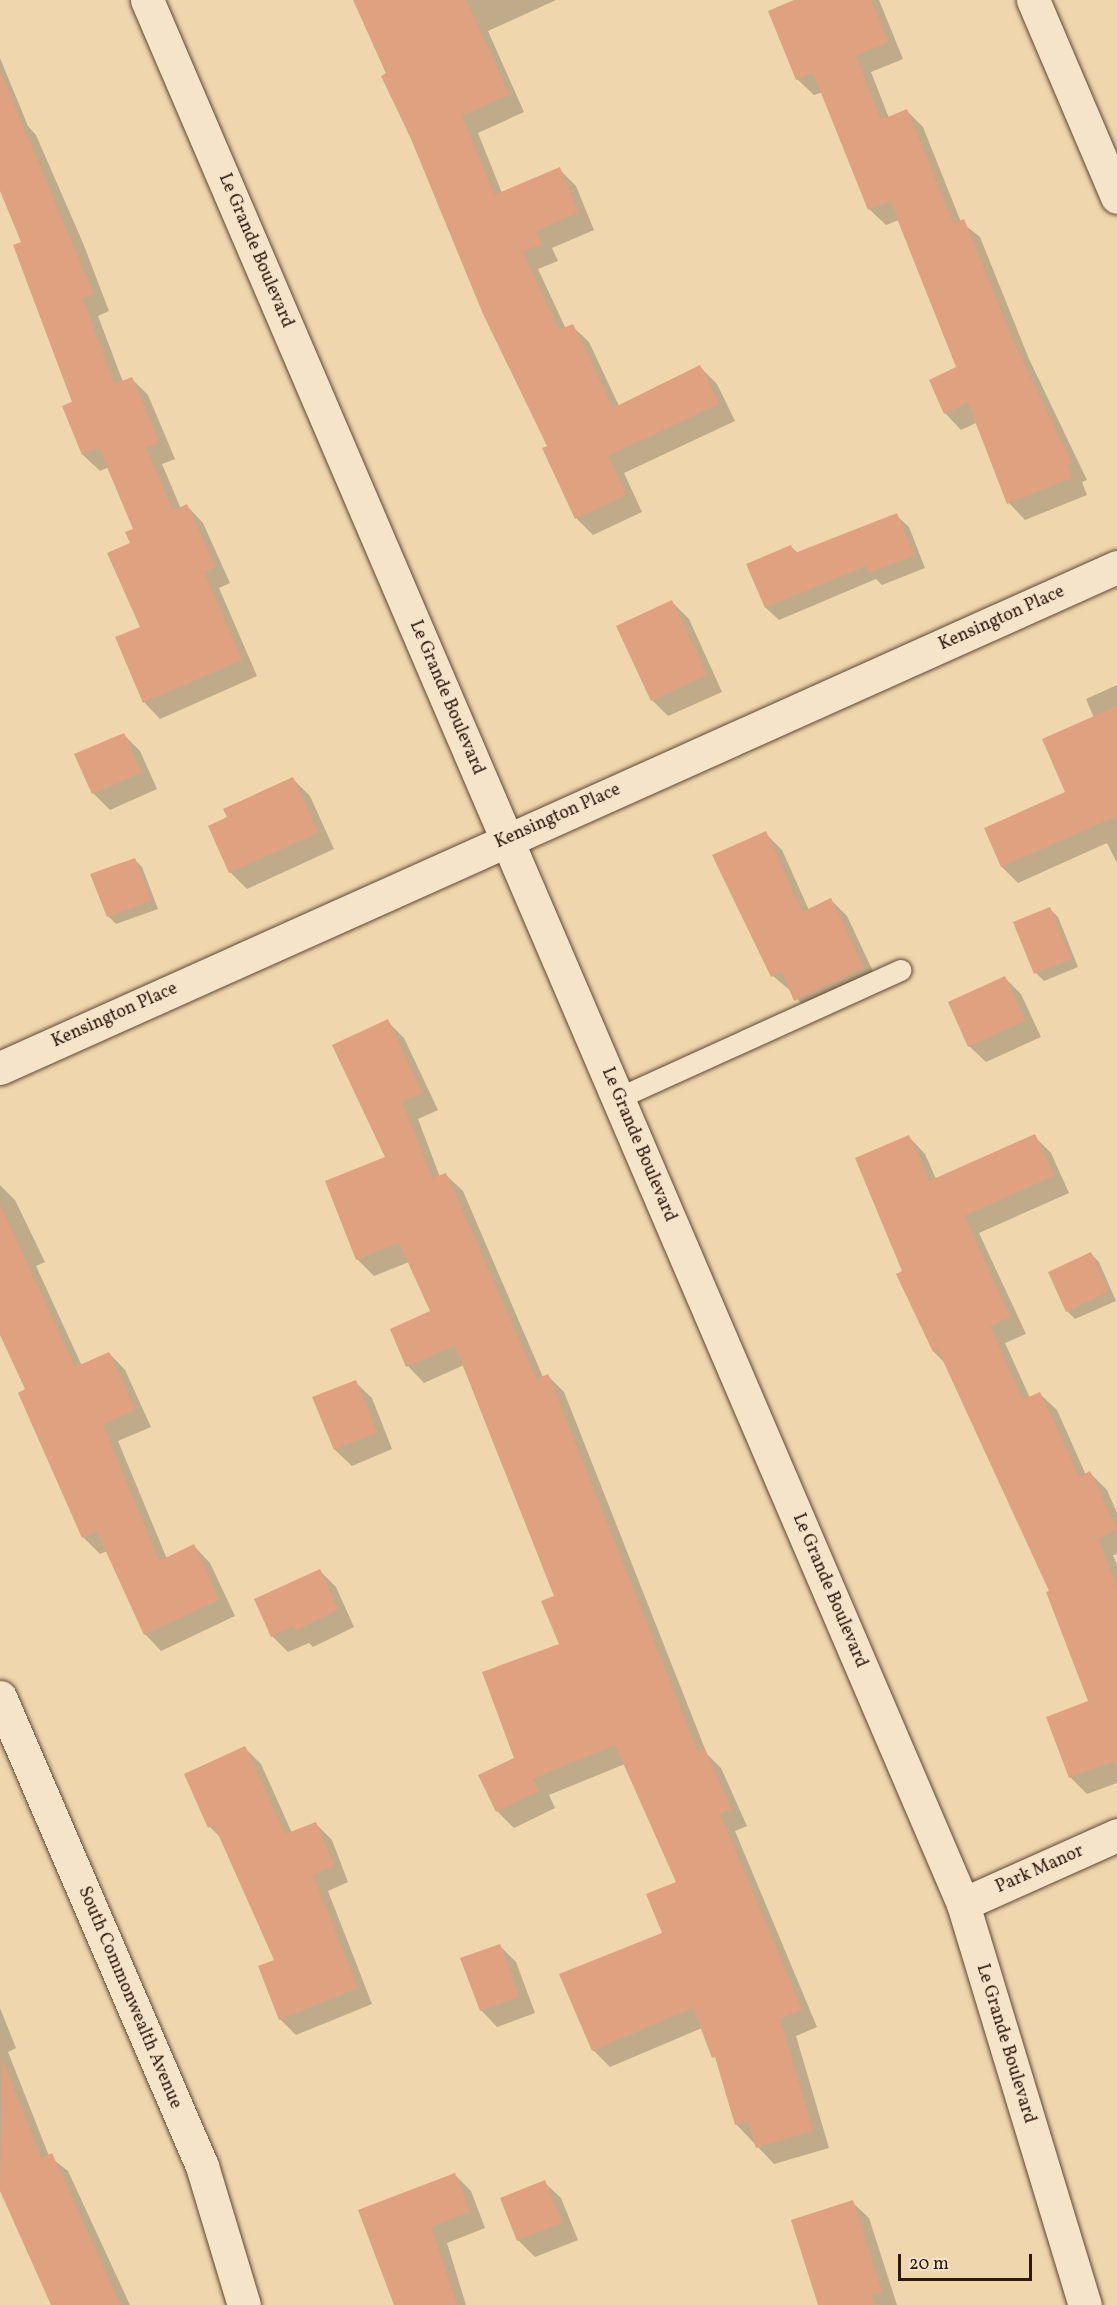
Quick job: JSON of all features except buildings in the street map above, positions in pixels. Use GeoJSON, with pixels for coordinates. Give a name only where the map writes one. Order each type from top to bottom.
{"type":"FeatureCollection","features":[{"type":"Feature","properties":{"kind":"street","name":"Le Grande Boulevard"},"geometry":{"type":"LineString","coordinates":[[147,0],[963,1904],[1085,2305]]}},
{"type":"Feature","properties":{"kind":"street"},"geometry":{"type":"LineString","coordinates":[[1033,0],[1117,197]]}},
{"type":"Feature","properties":{"kind":"street","name":"Kensington Place"},"geometry":{"type":"LineString","coordinates":[[0,1068],[1117,567]]}},
{"type":"Feature","properties":{"kind":"street","name":"South Commonwealth Avenue"},"geometry":{"type":"LineString","coordinates":[[0,1697],[202,2166],[244,2305]]}},
{"type":"Feature","properties":{"kind":"street","name":"Park Manor"},"geometry":{"type":"LineString","coordinates":[[963,1904],[1117,1835]]}},
{"type":"Feature","properties":{"kind":"lane"},"geometry":{"type":"LineString","coordinates":[[618,1098],[900,970]]}}]}
